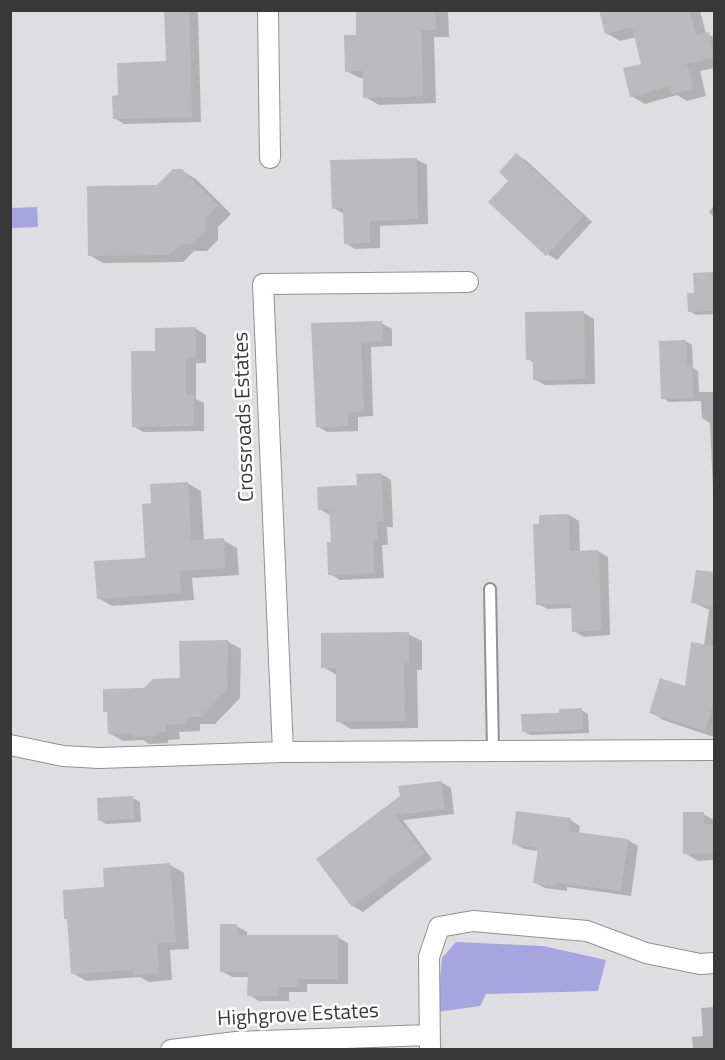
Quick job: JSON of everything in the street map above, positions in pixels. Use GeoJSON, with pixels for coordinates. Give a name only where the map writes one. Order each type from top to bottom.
{"type":"FeatureCollection","features":[{"type":"Feature","properties":{"kind":"street"},"geometry":{"type":"LineString","coordinates":[[268,10],[270,158]]}},
{"type":"Feature","properties":{"kind":"street","name":"Crossroads Estates"},"geometry":{"type":"LineString","coordinates":[[283,752],[263,284],[468,282]]}},
{"type":"Feature","properties":{"kind":"street"},"geometry":{"type":"LineString","coordinates":[[10,745],[63,756],[99,758],[283,752],[714,750]]}},
{"type":"Feature","properties":{"kind":"street","name":"Highgrove Estates"},"geometry":{"type":"LineString","coordinates":[[171,1050],[236,1041],[429,1042],[429,957],[439,927],[473,921],[587,931],[646,953],[700,964],[714,963]]}},
{"type":"Feature","properties":{"kind":"lane"},"geometry":{"type":"LineString","coordinates":[[490,589],[493,751]]}},
{"type":"Feature","properties":{"kind":"shaded area"},"geometry":{"type":"Polygon","coordinates":[[[37,207],[38,227],[11,228],[11,208],[37,207]]]}},
{"type":"Feature","properties":{"kind":"shaded area"},"geometry":{"type":"Polygon","coordinates":[[[456,942],[543,946],[606,960],[598,991],[486,994],[480,1006],[437,1012],[442,958],[456,942]]]}},
{"type":"Feature","properties":{"kind":"building"},"geometry":{"type":"Polygon","coordinates":[[[164,10],[189,10],[192,117],[113,119],[112,96],[118,95],[117,63],[166,61],[164,10]]]}},
{"type":"Feature","properties":{"kind":"building"},"geometry":{"type":"Polygon","coordinates":[[[356,10],[435,10],[436,30],[421,30],[423,96],[363,98],[363,71],[345,72],[344,35],[356,35],[356,10]]]}},
{"type":"Feature","properties":{"kind":"building"},"geometry":{"type":"Polygon","coordinates":[[[599,10],[689,10],[696,35],[709,32],[714,57],[687,64],[693,89],[672,94],[670,86],[630,97],[623,68],[641,64],[632,27],[605,34],[599,10]]]}},
{"type":"Feature","properties":{"kind":"building"},"geometry":{"type":"Polygon","coordinates":[[[516,153],[583,216],[546,256],[488,202],[508,181],[499,172],[516,153]]]}},
{"type":"Feature","properties":{"kind":"building"},"geometry":{"type":"Polygon","coordinates":[[[417,158],[418,219],[370,221],[370,243],[344,244],[343,208],[332,209],[330,160],[417,158]]]}},
{"type":"Feature","properties":{"kind":"building"},"geometry":{"type":"Polygon","coordinates":[[[173,169],[182,169],[218,205],[205,219],[205,232],[193,244],[180,244],[169,255],[88,256],[87,186],[157,185],[173,169]]]}},
{"type":"Feature","properties":{"kind":"building"},"geometry":{"type":"Polygon","coordinates":[[[714,272],[714,311],[688,312],[687,293],[694,293],[693,273],[714,272]]]}},
{"type":"Feature","properties":{"kind":"building"},"geometry":{"type":"Polygon","coordinates":[[[584,311],[585,379],[533,380],[533,360],[526,360],[525,312],[584,311]]]}},
{"type":"Feature","properties":{"kind":"building"},"geometry":{"type":"Polygon","coordinates":[[[382,321],[383,341],[361,342],[364,411],[348,412],[348,426],[316,427],[311,323],[382,321]]]}},
{"type":"Feature","properties":{"kind":"building"},"geometry":{"type":"Polygon","coordinates":[[[196,327],[196,357],[186,358],[186,395],[194,395],[194,426],[132,427],[131,351],[155,351],[155,328],[196,327]]]}},
{"type":"Feature","properties":{"kind":"building"},"geometry":{"type":"Polygon","coordinates":[[[686,340],[687,365],[692,365],[693,398],[661,399],[659,341],[686,340]]]}},
{"type":"Feature","properties":{"kind":"building"},"geometry":{"type":"Polygon","coordinates":[[[381,473],[384,522],[377,522],[378,540],[373,540],[374,573],[328,575],[327,542],[331,542],[329,509],[318,510],[317,487],[357,485],[356,474],[381,473]]]}},
{"type":"Feature","properties":{"kind":"building"},"geometry":{"type":"Polygon","coordinates":[[[188,482],[191,540],[224,538],[225,568],[179,571],[181,593],[97,599],[94,561],[145,558],[142,504],[151,503],[150,484],[188,482]]]}},
{"type":"Feature","properties":{"kind":"building"},"geometry":{"type":"Polygon","coordinates":[[[569,514],[570,551],[599,550],[601,630],[572,632],[571,603],[536,605],[533,524],[539,524],[539,515],[569,514]]]}},
{"type":"Feature","properties":{"kind":"building"},"geometry":{"type":"Polygon","coordinates":[[[696,570],[714,572],[714,606],[691,603],[696,570]]]}},
{"type":"Feature","properties":{"kind":"building"},"geometry":{"type":"Polygon","coordinates":[[[409,632],[409,663],[404,663],[405,721],[336,722],[336,668],[321,668],[321,633],[409,632]]]}},
{"type":"Feature","properties":{"kind":"building"},"geometry":{"type":"Polygon","coordinates":[[[228,640],[227,690],[201,717],[187,717],[187,724],[166,725],[166,732],[155,733],[155,736],[134,737],[133,733],[108,734],[107,712],[103,712],[103,689],[144,688],[153,679],[180,678],[179,641],[228,640]]]}},
{"type":"Feature","properties":{"kind":"building"},"geometry":{"type":"Polygon","coordinates":[[[691,642],[714,646],[714,702],[705,731],[649,713],[660,678],[685,686],[691,642]]]}},
{"type":"Feature","properties":{"kind":"building"},"geometry":{"type":"Polygon","coordinates":[[[582,708],[583,730],[522,732],[521,714],[559,713],[559,709],[582,708]]]}},
{"type":"Feature","properties":{"kind":"building"},"geometry":{"type":"Polygon","coordinates":[[[441,781],[445,809],[395,815],[424,853],[352,907],[316,859],[400,796],[398,786],[441,781]]]}},
{"type":"Feature","properties":{"kind":"building"},"geometry":{"type":"Polygon","coordinates":[[[133,796],[134,819],[98,821],[97,798],[133,796]]]}},
{"type":"Feature","properties":{"kind":"building"},"geometry":{"type":"Polygon","coordinates":[[[516,811],[571,818],[569,831],[628,839],[621,891],[557,883],[557,886],[533,883],[538,848],[512,844],[516,811]]]}},
{"type":"Feature","properties":{"kind":"building"},"geometry":{"type":"Polygon","coordinates":[[[683,812],[704,812],[704,824],[714,824],[714,853],[683,854],[683,812]]]}},
{"type":"Feature","properties":{"kind":"building"},"geometry":{"type":"Polygon","coordinates":[[[170,863],[176,942],[157,943],[159,973],[134,975],[133,970],[71,974],[63,890],[104,887],[103,868],[170,863]]]}},
{"type":"Feature","properties":{"kind":"building"},"geometry":{"type":"Polygon","coordinates":[[[220,924],[237,924],[237,935],[338,935],[338,979],[297,979],[297,987],[279,987],[279,996],[247,996],[248,972],[220,972],[220,924]]]}}]}
